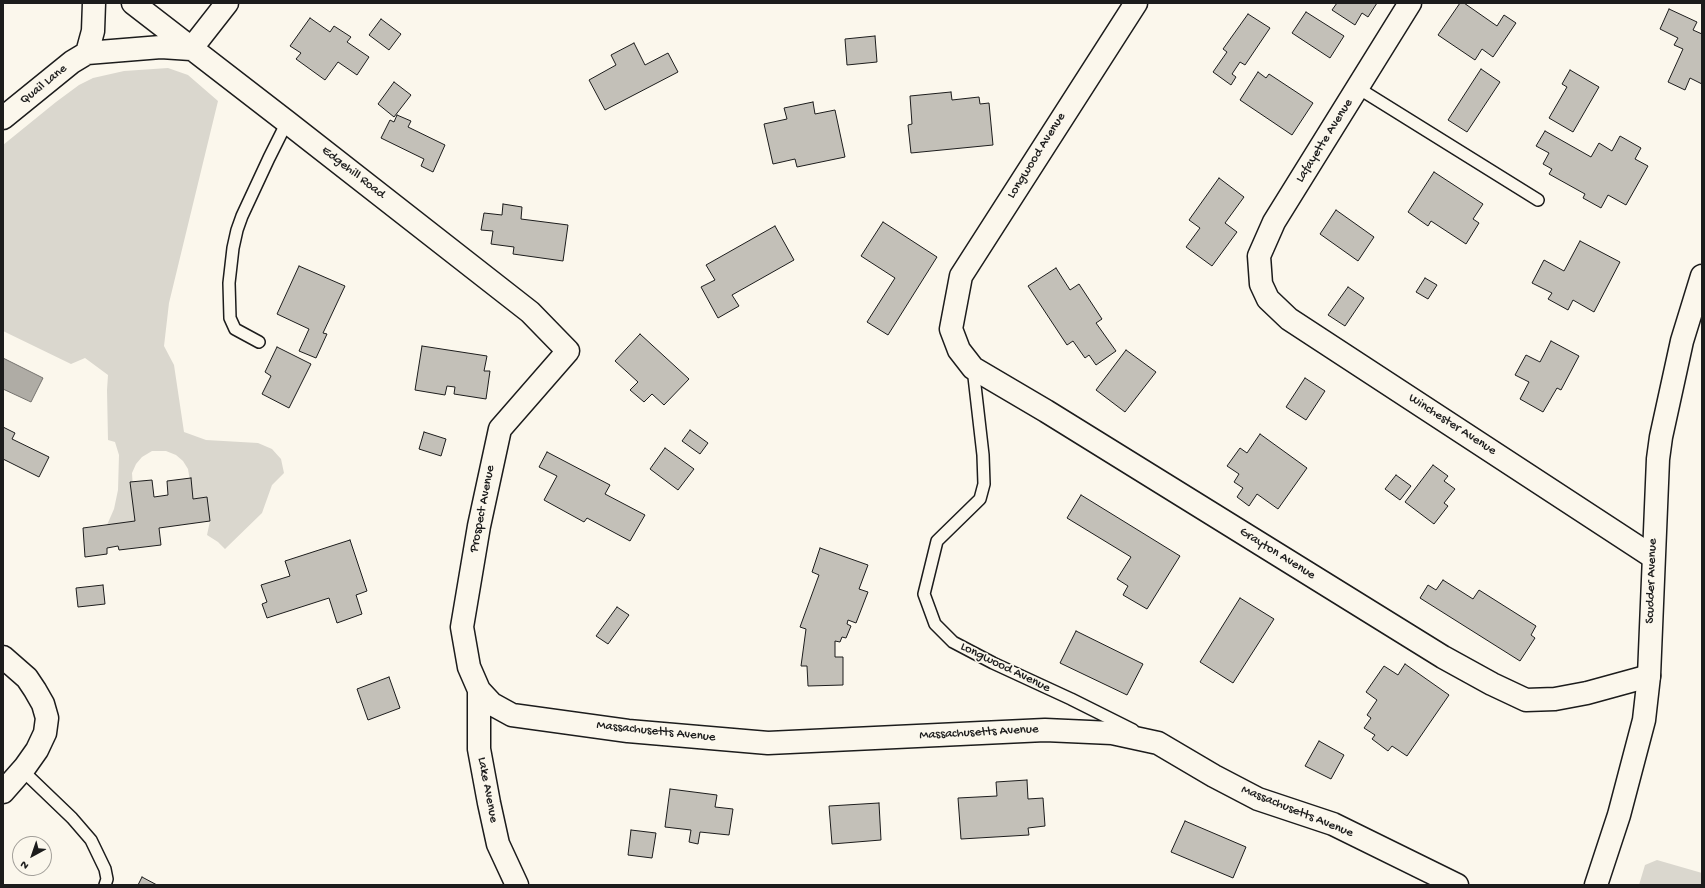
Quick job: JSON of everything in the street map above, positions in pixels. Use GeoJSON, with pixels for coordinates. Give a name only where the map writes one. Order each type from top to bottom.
{"type":"FeatureCollection","features":[{"type":"Feature","properties":{"kind":"street"},"geometry":{"type":"LineString","coordinates":[[87,53],[93,31],[94,3]]}},
{"type":"Feature","properties":{"kind":"street","name":"Edgehill Road"},"geometry":{"type":"LineString","coordinates":[[133,3],[288,122],[530,312],[568,351]]}},
{"type":"Feature","properties":{"kind":"street"},"geometry":{"type":"LineString","coordinates":[[191,49],[226,3]]}},
{"type":"Feature","properties":{"kind":"street","name":"Longwood Avenue"},"geometry":{"type":"LineString","coordinates":[[953,316],[961,276],[1136,3]]}},
{"type":"Feature","properties":{"kind":"street","name":"Lafayette Avenue"},"geometry":{"type":"LineString","coordinates":[[1261,284],[1259,256],[1274,222],[1410,3]]}},
{"type":"Feature","properties":{"kind":"street","name":"Quail Lane"},"geometry":{"type":"LineString","coordinates":[[3,118],[72,62],[87,53],[161,47],[191,49]]}},
{"type":"Feature","properties":{"kind":"street","name":"Scudder Avenue"},"geometry":{"type":"LineString","coordinates":[[1596,885],[1619,815],[1644,720],[1649,676],[1658,459],[1661,437],[1682,341],[1702,276]]}},
{"type":"Feature","properties":{"kind":"street","name":"Winchester Avenue"},"geometry":{"type":"LineString","coordinates":[[1261,284],[1268,299],[1289,319],[1653,557]]}},
{"type":"Feature","properties":{"kind":"street","name":"Grayton Avenue"},"geometry":{"type":"LineString","coordinates":[[953,316],[951,329],[959,350],[972,368],[1046,411],[1443,657],[1499,688],[1526,700],[1555,699],[1587,693],[1649,676]]}},
{"type":"Feature","properties":{"kind":"street","name":"Prospect Avenue"},"geometry":{"type":"LineString","coordinates":[[479,690],[469,667],[462,627],[479,526],[500,429],[568,351]]}},
{"type":"Feature","properties":{"kind":"street"},"geometry":{"type":"LineString","coordinates":[[3,657],[27,678],[36,690],[43,704],[46,718],[45,733],[38,750],[3,792]]}},
{"type":"Feature","properties":{"kind":"street","name":"Massachusetts Avenue"},"geometry":{"type":"LineString","coordinates":[[479,690],[492,704],[512,715],[628,731],[768,743],[1058,730],[1112,733],[1158,743],[1214,776],[1258,799],[1333,824],[1457,885]]}},
{"type":"Feature","properties":{"kind":"street","name":"Lake Avenue"},"geometry":{"type":"LineString","coordinates":[[479,690],[479,749],[489,803],[498,844],[517,885]]}},
{"type":"Feature","properties":{"kind":"lane"},"geometry":{"type":"LineString","coordinates":[[1358,88],[1538,200]]}},
{"type":"Feature","properties":{"kind":"lane"},"geometry":{"type":"LineString","coordinates":[[259,342],[235,329],[230,318],[229,283],[233,248],[242,216],[269,158],[288,122]]}},
{"type":"Feature","properties":{"kind":"lane","name":"Longwood Avenue"},"geometry":{"type":"LineString","coordinates":[[972,368],[983,456],[984,484],[980,500],[937,541],[924,594],[935,624],[953,642],[992,663],[1071,699],[1158,743]]}},
{"type":"Feature","properties":{"kind":"lane"},"geometry":{"type":"LineString","coordinates":[[22,770],[72,818],[92,840],[105,869],[107,879],[105,885]]}},
{"type":"Feature","properties":{"kind":"shaded area"},"geometry":{"type":"Polygon","coordinates":[[[168,68],[188,75],[218,101],[169,303],[164,346],[174,365],[184,432],[206,440],[258,443],[272,449],[281,459],[284,473],[272,485],[262,513],[225,549],[218,542],[207,535],[210,521],[207,497],[193,499],[188,469],[183,461],[176,455],[166,451],[152,451],[142,457],[136,464],[132,473],[135,521],[107,525],[114,509],[118,490],[119,455],[115,442],[108,440],[108,375],[85,358],[71,364],[3,331],[3,145],[56,102],[79,85],[93,78],[124,71],[168,68]]]}},
{"type":"Feature","properties":{"kind":"shaded area"},"geometry":{"type":"Polygon","coordinates":[[[3,358],[43,378],[31,402],[3,389],[3,358]]]}},
{"type":"Feature","properties":{"kind":"shaded area"},"geometry":{"type":"Polygon","coordinates":[[[1657,860],[1702,873],[1702,885],[1639,885],[1645,865],[1657,860]]]}},
{"type":"Feature","properties":{"kind":"building"},"geometry":{"type":"Polygon","coordinates":[[[1337,3],[1377,3],[1368,17],[1362,13],[1355,25],[1332,10],[1337,3]]]}},
{"type":"Feature","properties":{"kind":"building"},"geometry":{"type":"Polygon","coordinates":[[[1460,3],[1464,3],[1497,26],[1504,15],[1516,23],[1493,57],[1482,49],[1475,60],[1438,35],[1460,3]]]}},
{"type":"Feature","properties":{"kind":"building"},"geometry":{"type":"Polygon","coordinates":[[[1669,9],[1697,22],[1693,30],[1702,34],[1702,84],[1690,78],[1685,90],[1668,82],[1683,49],[1674,45],[1678,38],[1660,29],[1669,9]]]}},
{"type":"Feature","properties":{"kind":"building"},"geometry":{"type":"Polygon","coordinates":[[[1306,12],[1344,36],[1330,58],[1292,33],[1306,12]]]}},
{"type":"Feature","properties":{"kind":"building"},"geometry":{"type":"Polygon","coordinates":[[[1248,14],[1270,28],[1245,65],[1240,62],[1232,74],[1236,77],[1231,85],[1213,72],[1227,52],[1223,49],[1248,14]]]}},
{"type":"Feature","properties":{"kind":"building"},"geometry":{"type":"Polygon","coordinates":[[[310,18],[330,32],[334,26],[351,37],[347,42],[369,57],[357,75],[338,62],[325,80],[296,59],[301,53],[290,46],[310,18]]]}},
{"type":"Feature","properties":{"kind":"building"},"geometry":{"type":"Polygon","coordinates":[[[381,19],[401,34],[389,50],[369,35],[381,19]]]}},
{"type":"Feature","properties":{"kind":"building"},"geometry":{"type":"Polygon","coordinates":[[[875,36],[877,62],[847,65],[845,39],[875,36]]]}},
{"type":"Feature","properties":{"kind":"building"},"geometry":{"type":"Polygon","coordinates":[[[634,43],[645,65],[668,53],[678,72],[605,110],[589,80],[616,65],[611,55],[634,43]]]}},
{"type":"Feature","properties":{"kind":"building"},"geometry":{"type":"Polygon","coordinates":[[[1481,69],[1500,82],[1467,132],[1448,120],[1481,69]]]}},
{"type":"Feature","properties":{"kind":"building"},"geometry":{"type":"Polygon","coordinates":[[[1570,70],[1599,87],[1573,132],[1549,118],[1567,87],[1562,84],[1570,70]]]}},
{"type":"Feature","properties":{"kind":"building"},"geometry":{"type":"Polygon","coordinates":[[[1258,72],[1266,78],[1269,74],[1313,103],[1292,135],[1240,100],[1258,72]]]}},
{"type":"Feature","properties":{"kind":"building"},"geometry":{"type":"Polygon","coordinates":[[[394,82],[411,95],[394,117],[378,104],[394,82]]]}},
{"type":"Feature","properties":{"kind":"building"},"geometry":{"type":"Polygon","coordinates":[[[951,92],[952,100],[979,97],[980,104],[989,103],[993,145],[911,153],[908,125],[912,124],[910,96],[951,92]]]}},
{"type":"Feature","properties":{"kind":"building"},"geometry":{"type":"Polygon","coordinates":[[[813,102],[815,114],[835,110],[845,157],[797,167],[795,159],[773,164],[764,124],[787,119],[784,108],[813,102]]]}},
{"type":"Feature","properties":{"kind":"building"},"geometry":{"type":"Polygon","coordinates":[[[397,115],[411,121],[408,127],[445,145],[433,172],[421,166],[424,159],[381,138],[390,120],[394,122],[397,115]]]}},
{"type":"Feature","properties":{"kind":"building"},"geometry":{"type":"Polygon","coordinates":[[[1545,131],[1591,157],[1599,143],[1612,151],[1620,136],[1641,148],[1635,159],[1648,166],[1626,205],[1608,195],[1601,208],[1583,198],[1585,194],[1549,174],[1552,169],[1543,164],[1549,153],[1536,146],[1545,131]]]}},
{"type":"Feature","properties":{"kind":"building"},"geometry":{"type":"Polygon","coordinates":[[[1434,172],[1483,204],[1473,219],[1479,223],[1466,244],[1431,221],[1428,226],[1408,212],[1434,172]]]}},
{"type":"Feature","properties":{"kind":"building"},"geometry":{"type":"Polygon","coordinates":[[[1219,178],[1244,197],[1225,223],[1237,232],[1212,266],[1186,247],[1200,228],[1189,220],[1219,178]]]}},
{"type":"Feature","properties":{"kind":"building"},"geometry":{"type":"Polygon","coordinates":[[[503,204],[522,207],[521,219],[568,225],[563,261],[513,254],[514,247],[491,244],[493,231],[481,230],[484,213],[502,215],[503,204]]]}},
{"type":"Feature","properties":{"kind":"building"},"geometry":{"type":"Polygon","coordinates":[[[1336,210],[1374,237],[1358,261],[1320,234],[1336,210]]]}},
{"type":"Feature","properties":{"kind":"building"},"geometry":{"type":"Polygon","coordinates":[[[883,222],[937,257],[888,335],[867,322],[895,278],[861,256],[883,222]]]}},
{"type":"Feature","properties":{"kind":"building"},"geometry":{"type":"Polygon","coordinates":[[[775,226],[794,260],[732,295],[739,306],[718,318],[701,287],[715,280],[706,265],[775,226]]]}},
{"type":"Feature","properties":{"kind":"building"},"geometry":{"type":"Polygon","coordinates":[[[1580,241],[1620,262],[1594,312],[1573,300],[1568,310],[1548,299],[1552,293],[1532,283],[1544,260],[1564,271],[1580,241]]]}},
{"type":"Feature","properties":{"kind":"building"},"geometry":{"type":"Polygon","coordinates":[[[299,266],[345,286],[323,333],[327,334],[316,358],[299,351],[309,329],[277,314],[299,266]]]}},
{"type":"Feature","properties":{"kind":"building"},"geometry":{"type":"Polygon","coordinates":[[[1056,268],[1070,290],[1079,284],[1102,319],[1096,323],[1116,351],[1096,365],[1089,355],[1085,358],[1073,341],[1067,345],[1028,286],[1056,268]]]}},
{"type":"Feature","properties":{"kind":"building"},"geometry":{"type":"Polygon","coordinates":[[[1425,278],[1437,285],[1428,299],[1416,292],[1425,278]]]}},
{"type":"Feature","properties":{"kind":"building"},"geometry":{"type":"Polygon","coordinates":[[[1348,287],[1364,298],[1345,326],[1328,315],[1348,287]]]}},
{"type":"Feature","properties":{"kind":"building"},"geometry":{"type":"Polygon","coordinates":[[[640,334],[689,379],[664,405],[652,394],[644,402],[630,390],[638,382],[615,361],[640,334]]]}},
{"type":"Feature","properties":{"kind":"building"},"geometry":{"type":"Polygon","coordinates":[[[1551,341],[1579,356],[1561,390],[1557,388],[1543,412],[1520,399],[1529,382],[1515,375],[1526,355],[1540,362],[1551,341]]]}},
{"type":"Feature","properties":{"kind":"building"},"geometry":{"type":"Polygon","coordinates":[[[422,346],[487,356],[484,371],[490,371],[486,399],[454,394],[455,387],[447,386],[445,395],[415,390],[422,346]]]}},
{"type":"Feature","properties":{"kind":"building"},"geometry":{"type":"Polygon","coordinates":[[[277,347],[311,364],[289,408],[262,394],[271,376],[265,372],[277,347]]]}},
{"type":"Feature","properties":{"kind":"building"},"geometry":{"type":"Polygon","coordinates":[[[1126,350],[1156,372],[1125,412],[1096,390],[1126,350]]]}},
{"type":"Feature","properties":{"kind":"building"},"geometry":{"type":"Polygon","coordinates":[[[1305,378],[1325,391],[1306,420],[1286,407],[1305,378]]]}},
{"type":"Feature","properties":{"kind":"building"},"geometry":{"type":"Polygon","coordinates":[[[3,427],[15,433],[12,439],[49,457],[39,477],[3,459],[3,427]]]}},
{"type":"Feature","properties":{"kind":"building"},"geometry":{"type":"Polygon","coordinates":[[[690,430],[708,443],[700,454],[682,441],[690,430]]]}},
{"type":"Feature","properties":{"kind":"building"},"geometry":{"type":"Polygon","coordinates":[[[424,432],[446,439],[441,456],[419,449],[424,432]]]}},
{"type":"Feature","properties":{"kind":"building"},"geometry":{"type":"Polygon","coordinates":[[[1260,434],[1307,468],[1278,509],[1257,494],[1249,506],[1237,497],[1243,488],[1234,482],[1239,474],[1227,466],[1240,448],[1247,453],[1260,434]]]}},
{"type":"Feature","properties":{"kind":"building"},"geometry":{"type":"Polygon","coordinates":[[[665,448],[694,469],[678,490],[650,469],[665,448]]]}},
{"type":"Feature","properties":{"kind":"building"},"geometry":{"type":"Polygon","coordinates":[[[547,452],[610,485],[605,494],[645,515],[630,541],[587,518],[584,522],[544,500],[557,476],[539,467],[547,452]]]}},
{"type":"Feature","properties":{"kind":"building"},"geometry":{"type":"Polygon","coordinates":[[[1433,465],[1448,476],[1444,481],[1455,489],[1444,503],[1448,506],[1434,524],[1405,502],[1433,465]]]}},
{"type":"Feature","properties":{"kind":"building"},"geometry":{"type":"Polygon","coordinates":[[[1396,475],[1411,486],[1400,500],[1385,489],[1396,475]]]}},
{"type":"Feature","properties":{"kind":"building"},"geometry":{"type":"Polygon","coordinates":[[[191,478],[193,499],[207,497],[210,521],[159,528],[161,545],[119,550],[118,546],[107,548],[107,554],[85,557],[83,528],[135,521],[130,482],[152,480],[154,497],[168,495],[167,481],[191,478]]]}},
{"type":"Feature","properties":{"kind":"building"},"geometry":{"type":"Polygon","coordinates":[[[1081,495],[1180,556],[1147,609],[1123,595],[1128,586],[1117,579],[1131,557],[1067,518],[1081,495]]]}},
{"type":"Feature","properties":{"kind":"building"},"geometry":{"type":"Polygon","coordinates":[[[350,540],[367,591],[356,595],[362,614],[337,623],[329,598],[267,618],[262,604],[267,602],[261,585],[290,576],[285,561],[350,540]]]}},
{"type":"Feature","properties":{"kind":"building"},"geometry":{"type":"Polygon","coordinates":[[[820,548],[868,565],[859,589],[868,592],[856,623],[848,620],[847,624],[851,626],[846,638],[842,637],[840,642],[835,641],[835,657],[843,657],[843,685],[808,686],[807,666],[801,666],[806,629],[800,627],[819,575],[812,572],[820,548]]]}},
{"type":"Feature","properties":{"kind":"building"},"geometry":{"type":"Polygon","coordinates":[[[1443,580],[1473,599],[1479,590],[1536,626],[1531,635],[1535,638],[1520,661],[1420,598],[1428,585],[1436,590],[1443,580]]]}},
{"type":"Feature","properties":{"kind":"building"},"geometry":{"type":"Polygon","coordinates":[[[103,585],[105,604],[78,607],[76,588],[103,585]]]}},
{"type":"Feature","properties":{"kind":"building"},"geometry":{"type":"Polygon","coordinates":[[[1240,598],[1274,619],[1233,683],[1200,662],[1240,598]]]}},
{"type":"Feature","properties":{"kind":"building"},"geometry":{"type":"Polygon","coordinates":[[[617,607],[629,615],[608,644],[596,636],[617,607]]]}},
{"type":"Feature","properties":{"kind":"building"},"geometry":{"type":"Polygon","coordinates":[[[1076,631],[1143,664],[1127,695],[1060,663],[1076,631]]]}},
{"type":"Feature","properties":{"kind":"building"},"geometry":{"type":"Polygon","coordinates":[[[1405,664],[1449,695],[1407,756],[1392,746],[1388,751],[1372,739],[1375,735],[1364,728],[1371,718],[1367,715],[1377,700],[1366,692],[1384,666],[1398,675],[1405,664]]]}},
{"type":"Feature","properties":{"kind":"building"},"geometry":{"type":"Polygon","coordinates":[[[389,677],[400,708],[368,720],[357,689],[389,677]]]}},
{"type":"Feature","properties":{"kind":"building"},"geometry":{"type":"Polygon","coordinates":[[[1319,741],[1344,755],[1331,779],[1305,766],[1319,741]]]}},
{"type":"Feature","properties":{"kind":"building"},"geometry":{"type":"Polygon","coordinates":[[[1027,780],[1028,799],[1043,798],[1045,826],[1028,828],[1029,835],[961,839],[958,798],[997,796],[996,782],[1027,780]]]}},
{"type":"Feature","properties":{"kind":"building"},"geometry":{"type":"Polygon","coordinates":[[[670,789],[717,795],[715,807],[733,809],[729,835],[700,832],[698,844],[689,842],[691,830],[665,827],[670,789]]]}},
{"type":"Feature","properties":{"kind":"building"},"geometry":{"type":"Polygon","coordinates":[[[879,803],[881,840],[832,844],[829,806],[879,803]]]}},
{"type":"Feature","properties":{"kind":"building"},"geometry":{"type":"Polygon","coordinates":[[[1185,821],[1246,847],[1233,878],[1171,852],[1185,821]]]}},
{"type":"Feature","properties":{"kind":"building"},"geometry":{"type":"Polygon","coordinates":[[[631,830],[656,833],[652,858],[628,855],[631,830]]]}},
{"type":"Feature","properties":{"kind":"building"},"geometry":{"type":"Polygon","coordinates":[[[142,877],[157,885],[138,885],[142,877]]]}}]}
